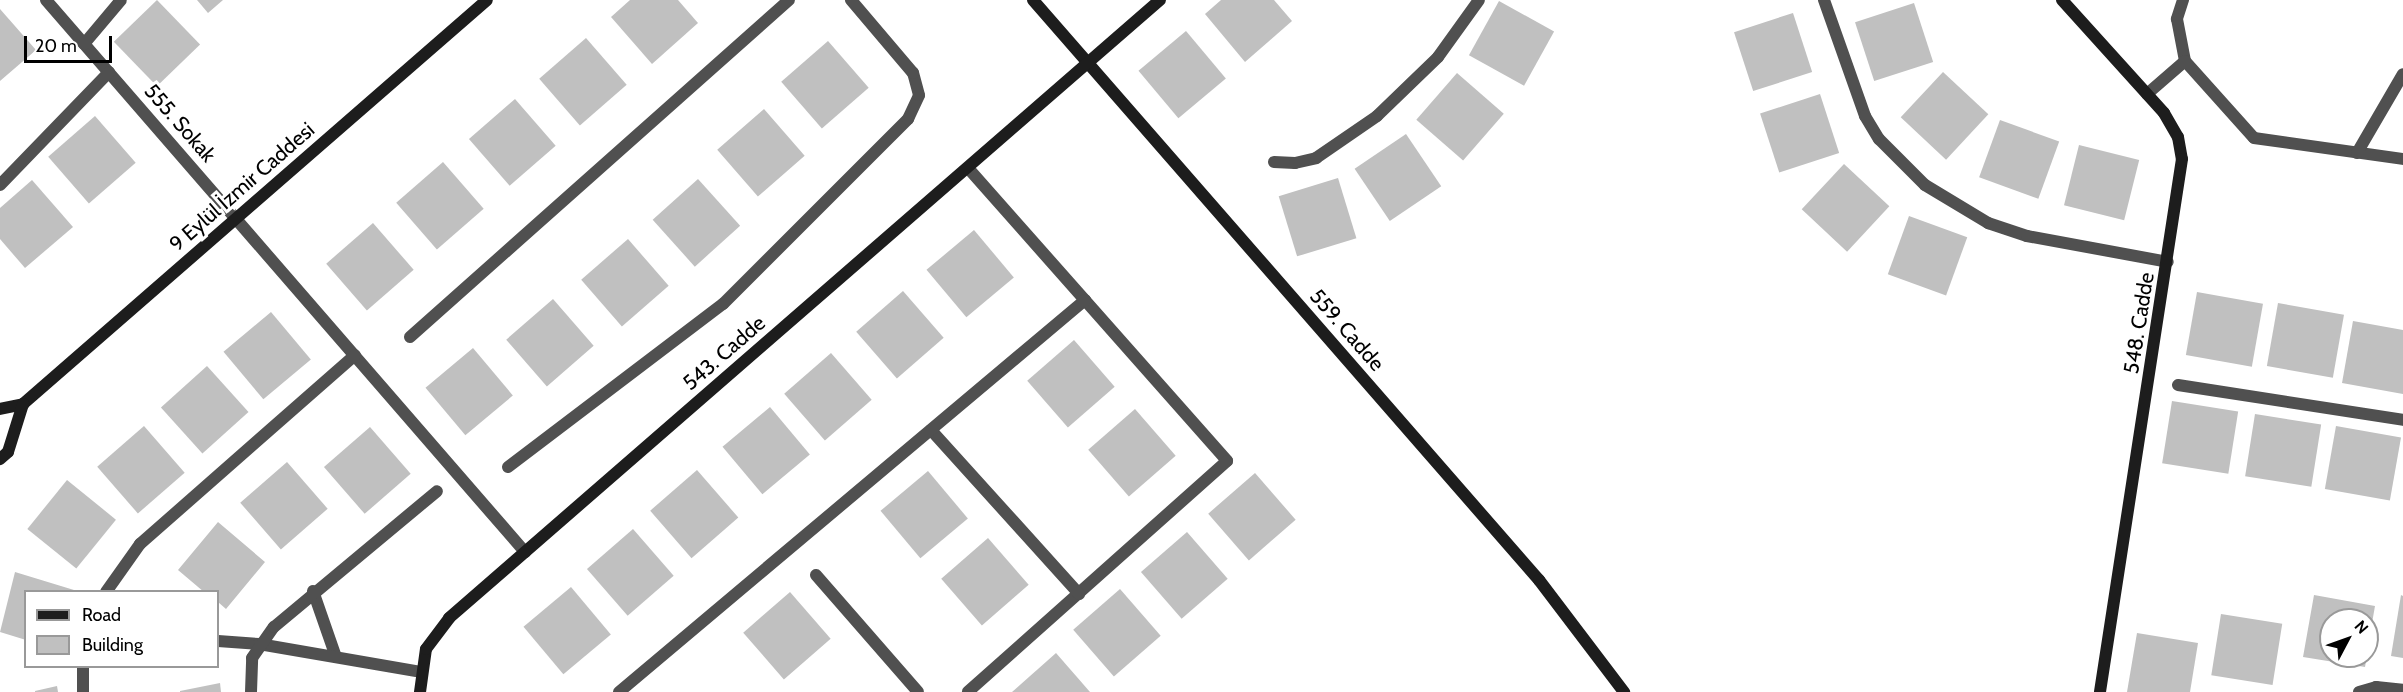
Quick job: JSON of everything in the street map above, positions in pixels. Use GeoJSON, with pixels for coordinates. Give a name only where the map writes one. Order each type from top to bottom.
{"type":"FeatureCollection","features":[{"type":"Feature","properties":{"kind":"street","name":"555. Sokak"},"geometry":{"type":"LineString","coordinates":[[46,0],[525,552]]}},
{"type":"Feature","properties":{"kind":"street"},"geometry":{"type":"LineString","coordinates":[[84,44],[121,0]]}},
{"type":"Feature","properties":{"kind":"street","name":"9 Eylül İzmir Caddesi"},"geometry":{"type":"LineString","coordinates":[[0,409],[23,404],[487,0]]}},
{"type":"Feature","properties":{"kind":"street"},"geometry":{"type":"LineString","coordinates":[[410,337],[789,0]]}},
{"type":"Feature","properties":{"kind":"street"},"geometry":{"type":"LineString","coordinates":[[508,467],[723,304],[909,119],[919,95],[913,73],[851,0]]}},
{"type":"Feature","properties":{"kind":"street","name":"559. Cadde"},"geometry":{"type":"LineString","coordinates":[[1032,0],[1539,580],[1624,692]]}},
{"type":"Feature","properties":{"kind":"street","name":"543. Cadde"},"geometry":{"type":"LineString","coordinates":[[420,692],[426,649],[436,632],[1160,0]]}},
{"type":"Feature","properties":{"kind":"street"},"geometry":{"type":"LineString","coordinates":[[1275,162],[1295,163],[1316,158],[1377,116],[1438,57],[1479,0]]}},
{"type":"Feature","properties":{"kind":"street"},"geometry":{"type":"LineString","coordinates":[[1824,0],[1865,116],[1880,139],[1925,185],[1967,212],[2027,236],[2168,262]]}},
{"type":"Feature","properties":{"kind":"street","name":"548. Cadde"},"geometry":{"type":"LineString","coordinates":[[2062,0],[2147,94],[2172,125],[2181,147],[2181,186],[2100,692]]}},
{"type":"Feature","properties":{"kind":"street"},"geometry":{"type":"LineString","coordinates":[[2183,0],[2177,19],[2185,61],[2254,138],[2403,159]]}},
{"type":"Feature","properties":{"kind":"street"},"geometry":{"type":"LineString","coordinates":[[2147,94],[2185,61]]}},
{"type":"Feature","properties":{"kind":"street"},"geometry":{"type":"LineString","coordinates":[[0,185],[109,72]]}},
{"type":"Feature","properties":{"kind":"street"},"geometry":{"type":"LineString","coordinates":[[2357,153],[2403,74]]}},
{"type":"Feature","properties":{"kind":"street"},"geometry":{"type":"LineString","coordinates":[[968,168],[1227,460],[968,692]]}},
{"type":"Feature","properties":{"kind":"street"},"geometry":{"type":"LineString","coordinates":[[619,692],[1085,300]]}},
{"type":"Feature","properties":{"kind":"street"},"geometry":{"type":"LineString","coordinates":[[107,590],[140,544],[355,355]]}},
{"type":"Feature","properties":{"kind":"street"},"geometry":{"type":"LineString","coordinates":[[2178,385],[2403,420]]}},
{"type":"Feature","properties":{"kind":"street"},"geometry":{"type":"LineString","coordinates":[[0,459],[8,452],[23,404]]}},
{"type":"Feature","properties":{"kind":"street"},"geometry":{"type":"LineString","coordinates":[[931,429],[1078,594]]}},
{"type":"Feature","properties":{"kind":"street"},"geometry":{"type":"LineString","coordinates":[[250,692],[252,658],[259,644],[313,591],[437,491]]}},
{"type":"Feature","properties":{"kind":"street"},"geometry":{"type":"LineString","coordinates":[[816,575],[918,692]]}},
{"type":"Feature","properties":{"kind":"street"},"geometry":{"type":"LineString","coordinates":[[313,591],[336,657]]}},
{"type":"Feature","properties":{"kind":"street"},"geometry":{"type":"LineString","coordinates":[[219,641],[259,644],[421,672]]}},
{"type":"Feature","properties":{"kind":"street"},"geometry":{"type":"LineString","coordinates":[[83,668],[83,692]]}},
{"type":"Feature","properties":{"kind":"street"},"geometry":{"type":"LineString","coordinates":[[2359,692],[2376,687],[2403,690]]}},
{"type":"Feature","properties":{"kind":"building"},"geometry":{"type":"Polygon","coordinates":[[[157,0],[200,45],[157,86],[114,42],[157,0]]]}},
{"type":"Feature","properties":{"kind":"building"},"geometry":{"type":"Polygon","coordinates":[[[197,0],[223,0],[208,13],[197,0]]]}},
{"type":"Feature","properties":{"kind":"building"},"geometry":{"type":"Polygon","coordinates":[[[630,0],[678,0],[698,23],[652,64],[611,17],[630,0]]]}},
{"type":"Feature","properties":{"kind":"building"},"geometry":{"type":"Polygon","coordinates":[[[1221,0],[1274,0],[1292,21],[1245,62],[1205,14],[1221,0]]]}},
{"type":"Feature","properties":{"kind":"building"},"geometry":{"type":"Polygon","coordinates":[[[1499,1],[1554,32],[1524,86],[1469,55],[1499,1]]]}},
{"type":"Feature","properties":{"kind":"building"},"geometry":{"type":"Polygon","coordinates":[[[1914,3],[1933,62],[1874,81],[1855,22],[1914,3]]]}},
{"type":"Feature","properties":{"kind":"building"},"geometry":{"type":"Polygon","coordinates":[[[0,9],[36,50],[0,81],[0,9]]]}},
{"type":"Feature","properties":{"kind":"building"},"geometry":{"type":"Polygon","coordinates":[[[1793,13],[1812,72],[1753,91],[1734,32],[1793,13]]]}},
{"type":"Feature","properties":{"kind":"building"},"geometry":{"type":"Polygon","coordinates":[[[1186,31],[1226,78],[1178,118],[1139,71],[1186,31]]]}},
{"type":"Feature","properties":{"kind":"building"},"geometry":{"type":"Polygon","coordinates":[[[586,38],[627,85],[580,125],[539,79],[586,38]]]}},
{"type":"Feature","properties":{"kind":"building"},"geometry":{"type":"Polygon","coordinates":[[[828,41],[869,88],[822,128],[781,82],[828,41]]]}},
{"type":"Feature","properties":{"kind":"building"},"geometry":{"type":"Polygon","coordinates":[[[1943,72],[1988,114],[1946,160],[1901,117],[1943,72]]]}},
{"type":"Feature","properties":{"kind":"building"},"geometry":{"type":"Polygon","coordinates":[[[1457,73],[1504,114],[1463,160],[1416,120],[1457,73]]]}},
{"type":"Feature","properties":{"kind":"building"},"geometry":{"type":"Polygon","coordinates":[[[1820,94],[1839,153],[1779,172],[1760,113],[1820,94]]]}},
{"type":"Feature","properties":{"kind":"building"},"geometry":{"type":"Polygon","coordinates":[[[515,99],[556,146],[510,186],[469,139],[515,99]]]}},
{"type":"Feature","properties":{"kind":"building"},"geometry":{"type":"Polygon","coordinates":[[[764,109],[805,156],[758,196],[717,150],[764,109]]]}},
{"type":"Feature","properties":{"kind":"building"},"geometry":{"type":"Polygon","coordinates":[[[95,116],[136,163],[89,203],[48,157],[95,116]]]}},
{"type":"Feature","properties":{"kind":"building"},"geometry":{"type":"Polygon","coordinates":[[[2000,120],[2059,142],[2038,199],[1979,177],[2000,120]]]}},
{"type":"Feature","properties":{"kind":"building"},"geometry":{"type":"Polygon","coordinates":[[[1406,134],[1441,186],[1390,221],[1355,169],[1406,134]]]}},
{"type":"Feature","properties":{"kind":"building"},"geometry":{"type":"Polygon","coordinates":[[[2079,145],[2139,160],[2124,220],[2064,205],[2079,145]]]}},
{"type":"Feature","properties":{"kind":"building"},"geometry":{"type":"Polygon","coordinates":[[[443,162],[484,209],[437,249],[396,203],[443,162]]]}},
{"type":"Feature","properties":{"kind":"building"},"geometry":{"type":"Polygon","coordinates":[[[1844,164],[1889,206],[1847,252],[1802,209],[1844,164]]]}},
{"type":"Feature","properties":{"kind":"building"},"geometry":{"type":"Polygon","coordinates":[[[1338,178],[1356,238],[1297,256],[1279,196],[1338,178]]]}},
{"type":"Feature","properties":{"kind":"building"},"geometry":{"type":"Polygon","coordinates":[[[698,179],[740,226],[695,267],[653,220],[698,179]]]}},
{"type":"Feature","properties":{"kind":"building"},"geometry":{"type":"Polygon","coordinates":[[[32,180],[73,227],[25,268],[0,239],[0,208],[32,180]]]}},
{"type":"Feature","properties":{"kind":"building"},"geometry":{"type":"Polygon","coordinates":[[[1909,216],[1967,237],[1946,295],[1888,274],[1909,216]]]}},
{"type":"Feature","properties":{"kind":"building"},"geometry":{"type":"Polygon","coordinates":[[[373,223],[414,270],[367,310],[326,264],[373,223]]]}},
{"type":"Feature","properties":{"kind":"building"},"geometry":{"type":"Polygon","coordinates":[[[974,230],[1014,277],[966,317],[927,270],[974,230]]]}},
{"type":"Feature","properties":{"kind":"building"},"geometry":{"type":"Polygon","coordinates":[[[628,239],[669,286],[622,326],[581,280],[628,239]]]}},
{"type":"Feature","properties":{"kind":"building"},"geometry":{"type":"Polygon","coordinates":[[[903,291],[944,338],[897,378],[856,332],[903,291]]]}},
{"type":"Feature","properties":{"kind":"building"},"geometry":{"type":"Polygon","coordinates":[[[2197,292],[2263,304],[2252,367],[2186,355],[2197,292]]]}},
{"type":"Feature","properties":{"kind":"building"},"geometry":{"type":"Polygon","coordinates":[[[553,299],[594,346],[547,386],[506,340],[553,299]]]}},
{"type":"Feature","properties":{"kind":"building"},"geometry":{"type":"Polygon","coordinates":[[[2278,303],[2344,315],[2333,378],[2267,366],[2278,303]]]}},
{"type":"Feature","properties":{"kind":"building"},"geometry":{"type":"Polygon","coordinates":[[[271,312],[311,359],[263,399],[224,352],[271,312]]]}},
{"type":"Feature","properties":{"kind":"building"},"geometry":{"type":"Polygon","coordinates":[[[2353,321],[2403,330],[2403,394],[2342,383],[2353,321]]]}},
{"type":"Feature","properties":{"kind":"building"},"geometry":{"type":"Polygon","coordinates":[[[1074,340],[1115,387],[1068,427],[1027,381],[1074,340]]]}},
{"type":"Feature","properties":{"kind":"building"},"geometry":{"type":"Polygon","coordinates":[[[473,348],[513,395],[465,435],[426,388],[473,348]]]}},
{"type":"Feature","properties":{"kind":"building"},"geometry":{"type":"Polygon","coordinates":[[[831,353],[872,400],[825,440],[784,394],[831,353]]]}},
{"type":"Feature","properties":{"kind":"building"},"geometry":{"type":"Polygon","coordinates":[[[207,366],[248,412],[202,454],[161,407],[207,366]]]}},
{"type":"Feature","properties":{"kind":"building"},"geometry":{"type":"Polygon","coordinates":[[[2172,401],[2238,411],[2228,474],[2162,463],[2172,401]]]}},
{"type":"Feature","properties":{"kind":"building"},"geometry":{"type":"Polygon","coordinates":[[[770,407],[810,454],[762,494],[723,447],[770,407]]]}},
{"type":"Feature","properties":{"kind":"building"},"geometry":{"type":"Polygon","coordinates":[[[1135,409],[1176,456],[1129,496],[1088,450],[1135,409]]]}},
{"type":"Feature","properties":{"kind":"building"},"geometry":{"type":"Polygon","coordinates":[[[2255,414],[2321,424],[2311,487],[2245,476],[2255,414]]]}},
{"type":"Feature","properties":{"kind":"building"},"geometry":{"type":"Polygon","coordinates":[[[144,426],[185,473],[138,513],[97,467],[144,426]]]}},
{"type":"Feature","properties":{"kind":"building"},"geometry":{"type":"Polygon","coordinates":[[[2336,426],[2401,437],[2390,500],[2325,489],[2336,426]]]}},
{"type":"Feature","properties":{"kind":"building"},"geometry":{"type":"Polygon","coordinates":[[[370,427],[411,474],[365,514],[324,467],[370,427]]]}},
{"type":"Feature","properties":{"kind":"building"},"geometry":{"type":"Polygon","coordinates":[[[287,462],[328,509],[281,549],[240,503],[287,462]]]}},
{"type":"Feature","properties":{"kind":"building"},"geometry":{"type":"Polygon","coordinates":[[[697,470],[738,518],[692,558],[650,511],[697,470]]]}},
{"type":"Feature","properties":{"kind":"building"},"geometry":{"type":"Polygon","coordinates":[[[928,471],[968,518],[920,558],[881,511],[928,471]]]}},
{"type":"Feature","properties":{"kind":"building"},"geometry":{"type":"Polygon","coordinates":[[[1255,473],[1296,520],[1249,560],[1208,514],[1255,473]]]}},
{"type":"Feature","properties":{"kind":"building"},"geometry":{"type":"Polygon","coordinates":[[[67,480],[116,520],[76,569],[27,529],[67,480]]]}},
{"type":"Feature","properties":{"kind":"building"},"geometry":{"type":"Polygon","coordinates":[[[218,522],[265,562],[226,609],[219,603],[219,590],[202,590],[178,570],[218,522]]]}},
{"type":"Feature","properties":{"kind":"building"},"geometry":{"type":"Polygon","coordinates":[[[633,529],[674,576],[628,616],[587,569],[633,529]]]}},
{"type":"Feature","properties":{"kind":"building"},"geometry":{"type":"Polygon","coordinates":[[[1187,532],[1228,579],[1182,619],[1141,572],[1187,532]]]}},
{"type":"Feature","properties":{"kind":"building"},"geometry":{"type":"Polygon","coordinates":[[[988,538],[1029,585],[982,625],[941,579],[988,538]]]}},
{"type":"Feature","properties":{"kind":"building"},"geometry":{"type":"Polygon","coordinates":[[[15,572],[74,590],[24,590],[24,639],[0,632],[15,572]]]}},
{"type":"Feature","properties":{"kind":"building"},"geometry":{"type":"Polygon","coordinates":[[[571,587],[611,634],[563,674],[524,627],[571,587]]]}},
{"type":"Feature","properties":{"kind":"building"},"geometry":{"type":"Polygon","coordinates":[[[1120,589],[1161,636],[1114,676],[1073,630],[1120,589]]]}},
{"type":"Feature","properties":{"kind":"building"},"geometry":{"type":"Polygon","coordinates":[[[790,592],[831,639],[784,679],[743,633],[790,592]]]}},
{"type":"Feature","properties":{"kind":"building"},"geometry":{"type":"Polygon","coordinates":[[[2314,595],[2375,606],[2375,608],[2319,608],[2319,660],[2303,657],[2314,595]]]}},
{"type":"Feature","properties":{"kind":"building"},"geometry":{"type":"Polygon","coordinates":[[[2401,595],[2403,596],[2403,658],[2391,656],[2401,595]]]}},
{"type":"Feature","properties":{"kind":"building"},"geometry":{"type":"Polygon","coordinates":[[[2221,614],[2282,624],[2273,685],[2211,675],[2221,614]]]}},
{"type":"Feature","properties":{"kind":"building"},"geometry":{"type":"Polygon","coordinates":[[[2137,633],[2198,643],[2190,692],[2127,692],[2137,633]]]}},
{"type":"Feature","properties":{"kind":"building"},"geometry":{"type":"Polygon","coordinates":[[[1056,653],[1090,692],[1012,692],[1056,653]]]}},
{"type":"Feature","properties":{"kind":"building"},"geometry":{"type":"Polygon","coordinates":[[[220,683],[221,692],[180,692],[180,691],[220,683]]]}},
{"type":"Feature","properties":{"kind":"building"},"geometry":{"type":"Polygon","coordinates":[[[57,686],[58,692],[35,692],[35,691],[57,686]]]}}]}
